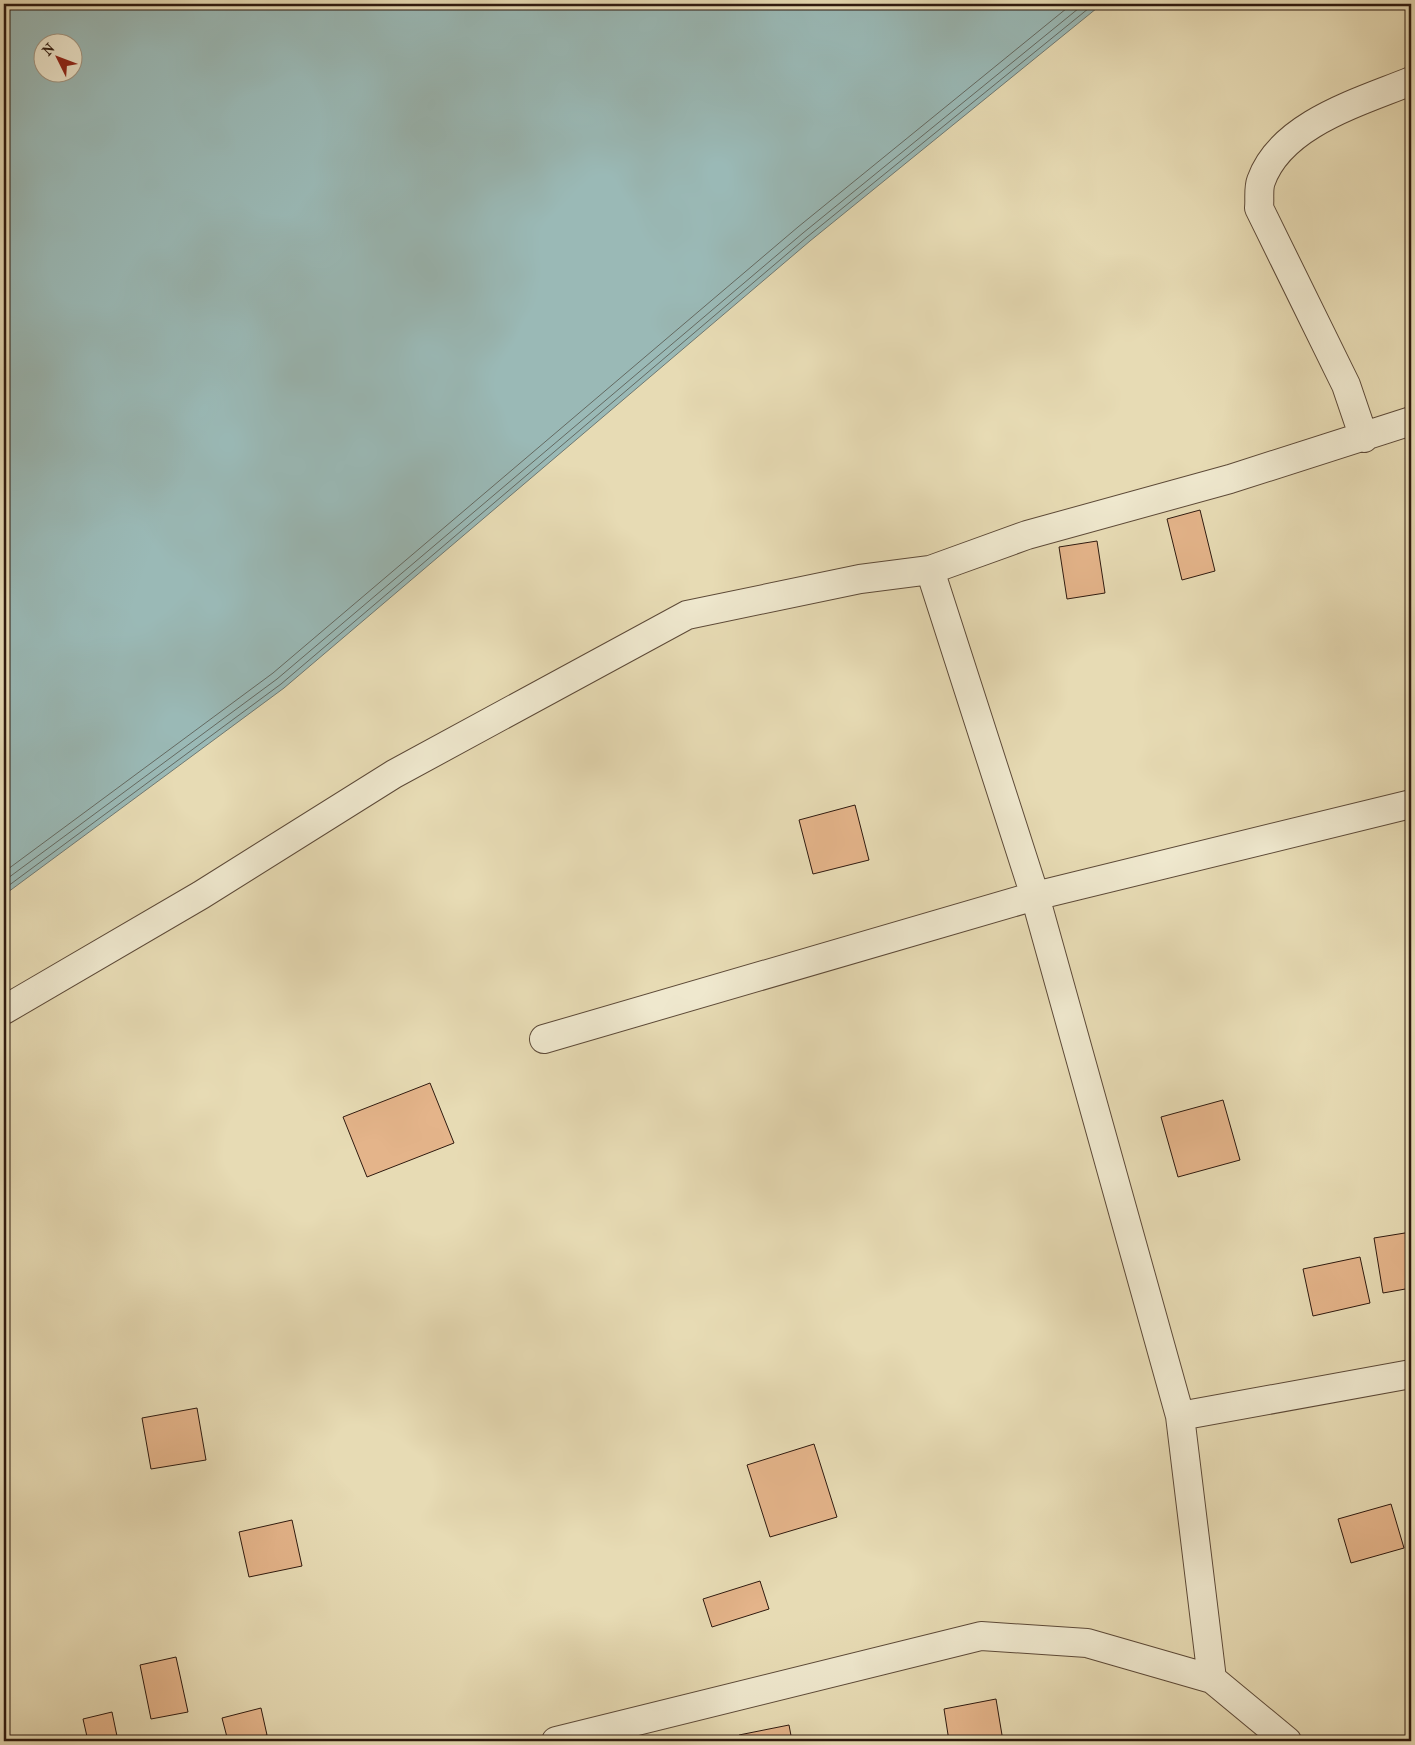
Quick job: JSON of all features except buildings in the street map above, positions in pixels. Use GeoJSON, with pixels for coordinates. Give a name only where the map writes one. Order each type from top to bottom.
{"type":"FeatureCollection","features":[{"type":"Feature","properties":{"kind":"street"},"geometry":{"type":"LineString","coordinates":[[1364,438],[1346,385],[1259,208],[1260,183],[1272,160],[1291,140],[1322,118],[1411,80]]}},
{"type":"Feature","properties":{"kind":"street"},"geometry":{"type":"LineString","coordinates":[[4,1010],[201,895],[394,774],[686,615],[860,579],[930,570],[1027,536],[1230,479],[1364,438],[1411,421]]}},
{"type":"Feature","properties":{"kind":"street"},"geometry":{"type":"LineString","coordinates":[[930,570],[1035,896],[1180,1416],[1212,1679]]}},
{"type":"Feature","properties":{"kind":"street"},"geometry":{"type":"LineString","coordinates":[[544,1039],[1035,896],[1411,804]]}},
{"type":"Feature","properties":{"kind":"street"},"geometry":{"type":"LineString","coordinates":[[1180,1416],[1411,1374]]}},
{"type":"Feature","properties":{"kind":"street"},"geometry":{"type":"LineString","coordinates":[[556,1741],[981,1636],[1087,1644],[1212,1679],[1288,1741]]}},
{"type":"Feature","properties":{"kind":"water"},"geometry":{"type":"Polygon","coordinates":[[[4,4],[1102,4],[810,241],[284,688],[4,895],[4,4]]]}}]}
